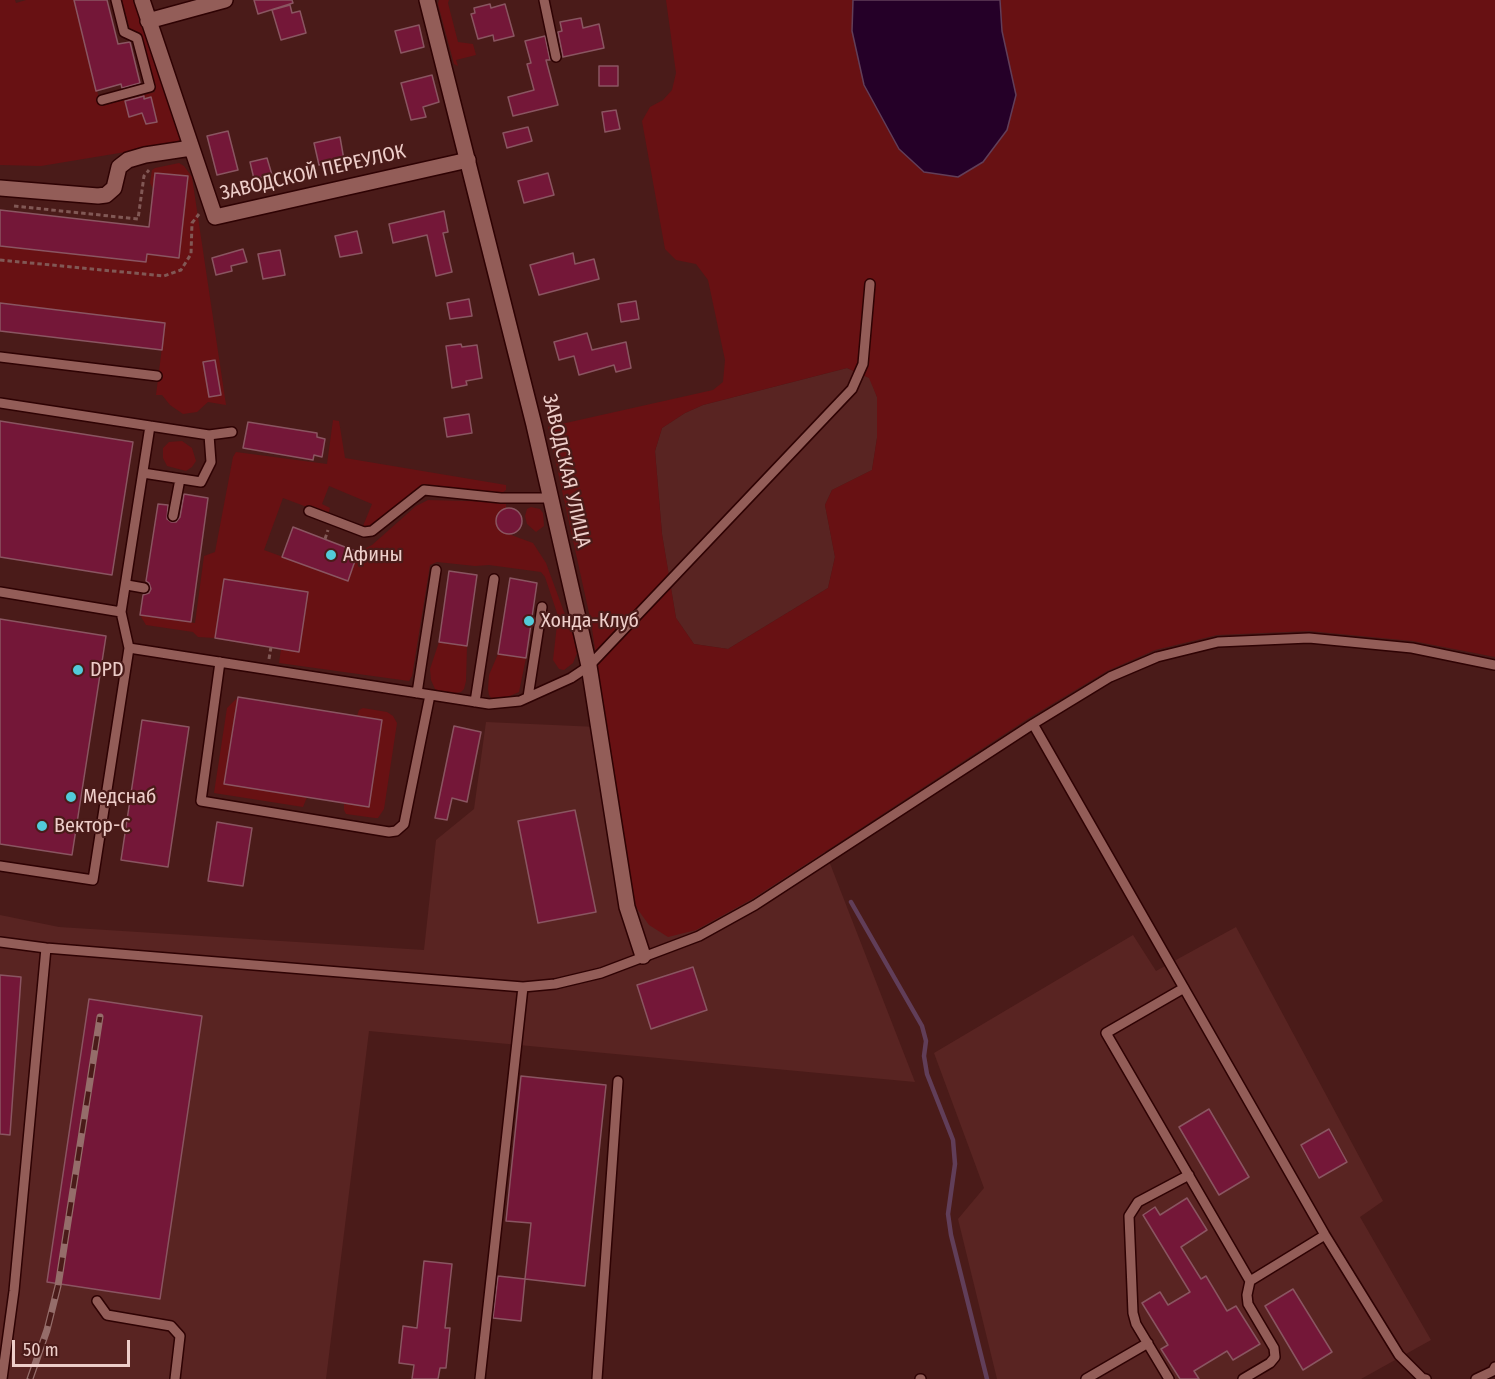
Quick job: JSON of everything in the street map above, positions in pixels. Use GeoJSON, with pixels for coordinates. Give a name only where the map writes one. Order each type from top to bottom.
{"type":"FeatureCollection","features":[{"type":"Feature","properties":{"kind":"street","name":"ЗАВОДСКОЙ ПЕРЕУЛОК"},"geometry":{"type":"LineString","coordinates":[[142,0],[215,217],[468,160]]}},
{"type":"Feature","properties":{"kind":"street"},"geometry":{"type":"LineString","coordinates":[[148,21],[225,0]]}},
{"type":"Feature","properties":{"kind":"street","name":"ЗАВОДСКАЯ УЛИЦА"},"geometry":{"type":"LineString","coordinates":[[427,0],[551,498],[589,666],[627,907],[643,956]]}},
{"type":"Feature","properties":{"kind":"street"},"geometry":{"type":"LineString","coordinates":[[0,188],[106,195],[114,188],[119,167],[128,160],[190,148]]}},
{"type":"Feature","properties":{"kind":"lane"},"geometry":{"type":"LineString","coordinates":[[102,100],[150,87],[137,38],[124,32],[116,0]]}},
{"type":"Feature","properties":{"kind":"lane"},"geometry":{"type":"LineString","coordinates":[[544,0],[556,57]]}},
{"type":"Feature","properties":{"kind":"lane"},"geometry":{"type":"LineString","coordinates":[[129,648],[475,702],[505,704],[528,697],[571,678],[589,666],[852,389],[863,364],[870,284]]}},
{"type":"Feature","properties":{"kind":"lane"},"geometry":{"type":"LineString","coordinates":[[0,357],[157,376]]}},
{"type":"Feature","properties":{"kind":"lane"},"geometry":{"type":"LineString","coordinates":[[0,403],[208,435],[232,432]]}},
{"type":"Feature","properties":{"kind":"lane"},"geometry":{"type":"LineString","coordinates":[[0,866],[93,880],[129,648],[122,612],[150,426]]}},
{"type":"Feature","properties":{"kind":"lane"},"geometry":{"type":"LineString","coordinates":[[143,473],[201,482],[211,462],[208,435]]}},
{"type":"Feature","properties":{"kind":"lane"},"geometry":{"type":"LineString","coordinates":[[173,516],[180,479]]}},
{"type":"Feature","properties":{"kind":"lane"},"geometry":{"type":"LineString","coordinates":[[309,511],[364,532],[372,531],[424,490],[501,498],[551,498]]}},
{"type":"Feature","properties":{"kind":"lane"},"geometry":{"type":"LineString","coordinates":[[417,693],[436,570]]}},
{"type":"Feature","properties":{"kind":"lane"},"geometry":{"type":"LineString","coordinates":[[475,702],[494,579]]}},
{"type":"Feature","properties":{"kind":"lane"},"geometry":{"type":"LineString","coordinates":[[127,585],[144,588]]}},
{"type":"Feature","properties":{"kind":"lane"},"geometry":{"type":"LineString","coordinates":[[0,592],[122,612]]}},
{"type":"Feature","properties":{"kind":"lane"},"geometry":{"type":"LineString","coordinates":[[528,697],[542,607]]}},
{"type":"Feature","properties":{"kind":"lane"},"geometry":{"type":"LineString","coordinates":[[0,942],[46,948],[523,987],[555,984],[592,975],[699,936],[755,905],[1033,724],[1110,677],[1157,657],[1218,642],[1309,638],[1412,648],[1495,665]]}},
{"type":"Feature","properties":{"kind":"lane"},"geometry":{"type":"LineString","coordinates":[[220,662],[201,801],[389,832],[396,831],[404,824],[430,695]]}},
{"type":"Feature","properties":{"kind":"lane"},"geometry":{"type":"LineString","coordinates":[[1033,724],[1325,1235],[1399,1355],[1422,1378],[1426,1379]]}},
{"type":"Feature","properties":{"kind":"lane"},"geometry":{"type":"LineString","coordinates":[[2,1379],[15,1279],[46,948]]}},
{"type":"Feature","properties":{"kind":"lane"},"geometry":{"type":"LineString","coordinates":[[480,1379],[523,987]]}},
{"type":"Feature","properties":{"kind":"lane"},"geometry":{"type":"LineString","coordinates":[[1184,988],[1106,1033],[1250,1281],[1248,1304],[1274,1348],[1275,1357],[1270,1363],[1243,1379]]}},
{"type":"Feature","properties":{"kind":"lane"},"geometry":{"type":"LineString","coordinates":[[597,1379],[618,1081]]}},
{"type":"Feature","properties":{"kind":"lane"},"geometry":{"type":"LineString","coordinates":[[1169,1379],[1136,1324],[1133,1313],[1129,1216],[1138,1202],[1189,1176]]}},
{"type":"Feature","properties":{"kind":"lane"},"geometry":{"type":"LineString","coordinates":[[1250,1281],[1325,1235]]}},
{"type":"Feature","properties":{"kind":"lane"},"geometry":{"type":"LineString","coordinates":[[97,1301],[107,1315],[171,1326],[180,1336],[175,1379]]}},
{"type":"Feature","properties":{"kind":"lane"},"geometry":{"type":"LineString","coordinates":[[1086,1379],[1148,1343]]}},
{"type":"Feature","properties":{"kind":"lane"},"geometry":{"type":"LineString","coordinates":[[1476,1379],[1493,1371],[1495,1367]]}},
{"type":"Feature","properties":{"kind":"path"},"geometry":{"type":"LineString","coordinates":[[0,260],[156,277],[173,274],[181,270],[191,254],[192,223],[209,202]]}},
{"type":"Feature","properties":{"kind":"path"},"geometry":{"type":"LineString","coordinates":[[269,657],[271,647]]}},
{"type":"Feature","properties":{"kind":"shaded area"},"geometry":{"type":"Polygon","coordinates":[[[0,0],[15,0],[16,3],[26,0],[74,0],[101,106],[155,92],[141,36],[130,30],[122,0],[137,0],[181,139],[174,144],[41,166],[0,165],[0,0]]]}},
{"type":"Feature","properties":{"kind":"shaded area"},"geometry":{"type":"Polygon","coordinates":[[[439,0],[449,0],[458,42],[473,44],[476,55],[456,60],[458,66],[454,64],[438,4],[439,0]]]}},
{"type":"Feature","properties":{"kind":"shaded area"},"geometry":{"type":"Polygon","coordinates":[[[666,0],[853,0],[852,31],[864,85],[899,149],[924,172],[1016,95],[1002,31],[1000,0],[1495,0],[1495,657],[1413,641],[1309,631],[1217,635],[1155,650],[1107,671],[1029,718],[752,899],[696,930],[668,937],[649,925],[636,907],[630,880],[591,622],[548,427],[713,390],[723,382],[725,360],[708,280],[696,264],[676,260],[665,249],[642,121],[650,107],[663,100],[672,90],[676,73],[666,0]],[[847,368],[703,405],[685,413],[662,428],[655,451],[662,534],[676,618],[694,644],[728,649],[828,588],[835,557],[825,505],[832,490],[872,470],[877,438],[877,397],[869,378],[847,368]]]}},
{"type":"Feature","properties":{"kind":"shaded area"},"geometry":{"type":"Polygon","coordinates":[[[853,0],[1000,0],[1002,31],[1016,95],[1007,130],[983,162],[958,177],[924,172],[899,149],[864,85],[852,31],[853,0]]]}},
{"type":"Feature","properties":{"kind":"shaded area"},"geometry":{"type":"Polygon","coordinates":[[[179,163],[192,177],[226,405],[208,402],[197,412],[183,414],[170,405],[162,395],[156,395],[165,323],[0,303],[0,246],[146,262],[147,254],[179,258],[188,177],[155,173],[153,189],[150,183],[152,170],[179,163]]]}},
{"type":"Feature","properties":{"kind":"shaded area"},"geometry":{"type":"Polygon","coordinates":[[[847,368],[870,378],[877,397],[877,438],[872,470],[832,490],[825,505],[835,557],[828,588],[728,649],[694,644],[676,618],[662,534],[655,451],[662,428],[685,413],[703,405],[847,368]]]}},
{"type":"Feature","properties":{"kind":"shaded area"},"geometry":{"type":"Polygon","coordinates":[[[333,420],[339,421],[345,458],[506,485],[506,490],[502,493],[422,485],[371,526],[365,528],[363,526],[372,504],[329,486],[322,504],[330,508],[328,515],[283,498],[264,550],[348,581],[358,552],[372,545],[416,506],[428,500],[504,502],[506,508],[498,514],[498,526],[503,532],[533,543],[546,563],[570,622],[577,653],[573,663],[564,670],[559,669],[553,660],[558,616],[545,577],[541,572],[489,565],[475,566],[437,562],[430,565],[412,676],[409,681],[279,663],[281,649],[299,651],[308,592],[224,579],[215,638],[198,637],[193,632],[146,625],[140,615],[195,623],[204,556],[215,552],[233,457],[236,452],[327,464],[333,420]]]}},
{"type":"Feature","properties":{"kind":"shaded area"},"geometry":{"type":"Polygon","coordinates":[[[182,441],[192,448],[196,461],[186,471],[167,466],[163,458],[163,448],[169,442],[182,441]]]}},
{"type":"Feature","properties":{"kind":"shaded area"},"geometry":{"type":"Polygon","coordinates":[[[531,507],[540,509],[543,513],[544,526],[536,532],[527,524],[525,516],[527,509],[531,507]]]}},
{"type":"Feature","properties":{"kind":"shaded area"},"geometry":{"type":"Polygon","coordinates":[[[439,642],[467,646],[466,681],[461,692],[449,694],[440,692],[435,689],[431,680],[430,669],[439,642]]]}},
{"type":"Feature","properties":{"kind":"shaded area"},"geometry":{"type":"Polygon","coordinates":[[[498,654],[526,658],[519,692],[503,699],[492,699],[488,689],[489,675],[498,654]]]}},
{"type":"Feature","properties":{"kind":"shaded area"},"geometry":{"type":"Polygon","coordinates":[[[238,697],[225,784],[307,797],[303,807],[214,793],[227,708],[238,697]]]}},
{"type":"Feature","properties":{"kind":"shaded area"},"geometry":{"type":"Polygon","coordinates":[[[363,708],[387,712],[397,723],[384,809],[378,818],[346,814],[344,810],[344,803],[369,806],[382,721],[357,716],[359,710],[363,708]]]}},
{"type":"Feature","properties":{"kind":"shaded area"},"geometry":{"type":"Polygon","coordinates":[[[486,722],[687,731],[808,807],[915,1082],[369,1031],[326,1379],[0,1379],[0,915],[59,927],[424,950],[436,840],[474,809],[486,722]]]}},
{"type":"Feature","properties":{"kind":"shaded area"},"geometry":{"type":"Polygon","coordinates":[[[1236,927],[1383,1201],[1360,1217],[1431,1340],[1361,1379],[997,1379],[958,1219],[984,1188],[934,1053],[1133,935],[1156,971],[1236,927]]]}},
{"type":"Feature","properties":{"kind":"building"},"geometry":{"type":"Polygon","coordinates":[[[74,0],[107,0],[118,44],[130,42],[140,83],[122,88],[121,84],[96,91],[74,0]]]}},
{"type":"Feature","properties":{"kind":"building"},"geometry":{"type":"Polygon","coordinates":[[[254,0],[292,0],[293,3],[258,14],[254,0]]]}},
{"type":"Feature","properties":{"kind":"building"},"geometry":{"type":"Polygon","coordinates":[[[490,4],[491,8],[505,4],[514,36],[494,41],[493,35],[478,39],[471,14],[475,13],[474,8],[490,4]]]}},
{"type":"Feature","properties":{"kind":"building"},"geometry":{"type":"Polygon","coordinates":[[[290,5],[292,13],[300,11],[306,33],[281,40],[272,10],[290,5]]]}},
{"type":"Feature","properties":{"kind":"building"},"geometry":{"type":"Polygon","coordinates":[[[581,18],[583,28],[599,24],[604,48],[563,57],[558,32],[562,31],[560,22],[581,18]]]}},
{"type":"Feature","properties":{"kind":"building"},"geometry":{"type":"Polygon","coordinates":[[[419,25],[424,47],[401,53],[395,31],[419,25]]]}},
{"type":"Feature","properties":{"kind":"building"},"geometry":{"type":"Polygon","coordinates":[[[545,36],[550,60],[546,60],[558,105],[513,116],[508,97],[534,90],[527,64],[531,63],[525,41],[545,36]]]}},
{"type":"Feature","properties":{"kind":"building"},"geometry":{"type":"Polygon","coordinates":[[[599,66],[618,66],[618,86],[599,86],[599,66]]]}},
{"type":"Feature","properties":{"kind":"building"},"geometry":{"type":"Polygon","coordinates":[[[432,75],[439,102],[423,107],[426,117],[411,120],[401,83],[432,75]]]}},
{"type":"Feature","properties":{"kind":"building"},"geometry":{"type":"Polygon","coordinates":[[[144,96],[144,99],[151,97],[157,122],[146,124],[142,113],[129,117],[125,101],[144,96]]]}},
{"type":"Feature","properties":{"kind":"building"},"geometry":{"type":"Polygon","coordinates":[[[616,110],[620,129],[605,132],[602,112],[616,110]]]}},
{"type":"Feature","properties":{"kind":"building"},"geometry":{"type":"Polygon","coordinates":[[[528,127],[532,141],[507,148],[503,133],[528,127]]]}},
{"type":"Feature","properties":{"kind":"building"},"geometry":{"type":"Polygon","coordinates":[[[228,131],[238,170],[217,175],[207,136],[228,131]]]}},
{"type":"Feature","properties":{"kind":"building"},"geometry":{"type":"Polygon","coordinates":[[[340,137],[344,160],[319,165],[314,143],[340,137]]]}},
{"type":"Feature","properties":{"kind":"building"},"geometry":{"type":"Polygon","coordinates":[[[267,158],[272,175],[254,179],[250,162],[267,158]]]}},
{"type":"Feature","properties":{"kind":"building"},"geometry":{"type":"Polygon","coordinates":[[[155,173],[188,176],[179,258],[147,254],[146,262],[0,246],[0,210],[149,227],[155,173]]]}},
{"type":"Feature","properties":{"kind":"building"},"geometry":{"type":"Polygon","coordinates":[[[548,173],[554,195],[524,203],[518,181],[548,173]]]}},
{"type":"Feature","properties":{"kind":"building"},"geometry":{"type":"Polygon","coordinates":[[[444,211],[448,232],[443,233],[452,272],[436,276],[427,235],[393,243],[389,224],[444,211]]]}},
{"type":"Feature","properties":{"kind":"building"},"geometry":{"type":"Polygon","coordinates":[[[357,231],[362,253],[340,257],[335,236],[357,231]]]}},
{"type":"Feature","properties":{"kind":"building"},"geometry":{"type":"Polygon","coordinates":[[[243,249],[247,262],[231,266],[232,271],[216,275],[212,258],[243,249]]]}},
{"type":"Feature","properties":{"kind":"building"},"geometry":{"type":"Polygon","coordinates":[[[280,250],[285,275],[263,279],[258,254],[280,250]]]}},
{"type":"Feature","properties":{"kind":"building"},"geometry":{"type":"Polygon","coordinates":[[[573,253],[575,264],[594,259],[599,279],[539,295],[530,265],[573,253]]]}},
{"type":"Feature","properties":{"kind":"building"},"geometry":{"type":"Polygon","coordinates":[[[469,299],[472,316],[450,319],[447,303],[469,299]]]}},
{"type":"Feature","properties":{"kind":"building"},"geometry":{"type":"Polygon","coordinates":[[[636,301],[639,319],[621,322],[618,304],[636,301]]]}},
{"type":"Feature","properties":{"kind":"building"},"geometry":{"type":"Polygon","coordinates":[[[0,303],[165,323],[162,350],[0,331],[0,303]]]}},
{"type":"Feature","properties":{"kind":"building"},"geometry":{"type":"Polygon","coordinates":[[[587,333],[592,350],[626,342],[631,368],[616,372],[614,365],[579,375],[574,356],[559,360],[554,342],[587,333]]]}},
{"type":"Feature","properties":{"kind":"building"},"geometry":{"type":"Polygon","coordinates":[[[461,344],[462,347],[477,345],[482,378],[466,381],[467,385],[452,388],[446,346],[461,344]]]}},
{"type":"Feature","properties":{"kind":"building"},"geometry":{"type":"Polygon","coordinates":[[[215,360],[221,395],[209,397],[203,362],[215,360]]]}},
{"type":"Feature","properties":{"kind":"building"},"geometry":{"type":"Polygon","coordinates":[[[469,414],[472,433],[447,437],[444,418],[469,414]]]}},
{"type":"Feature","properties":{"kind":"building"},"geometry":{"type":"Polygon","coordinates":[[[0,421],[133,442],[112,575],[0,557],[0,421]]]}},
{"type":"Feature","properties":{"kind":"building"},"geometry":{"type":"Polygon","coordinates":[[[248,422],[317,433],[317,437],[325,439],[322,457],[314,455],[313,460],[243,448],[248,422]]]}},
{"type":"Feature","properties":{"kind":"building"},"geometry":{"type":"Polygon","coordinates":[[[184,494],[208,498],[191,622],[140,615],[143,595],[149,593],[151,589],[146,581],[158,504],[168,505],[167,519],[176,522],[180,517],[184,494]]]}},
{"type":"Feature","properties":{"kind":"building"},"geometry":{"type":"Polygon","coordinates":[[[509,508],[518,512],[522,521],[518,530],[509,534],[500,530],[496,521],[500,512],[509,508]]]}},
{"type":"Feature","properties":{"kind":"building"},"geometry":{"type":"Polygon","coordinates":[[[293,527],[358,552],[348,581],[282,557],[293,527]]]}},
{"type":"Feature","properties":{"kind":"building"},"geometry":{"type":"Polygon","coordinates":[[[449,571],[477,575],[467,646],[439,642],[449,571]]]}},
{"type":"Feature","properties":{"kind":"building"},"geometry":{"type":"Polygon","coordinates":[[[510,578],[537,583],[526,658],[498,654],[510,578]]]}},
{"type":"Feature","properties":{"kind":"building"},"geometry":{"type":"Polygon","coordinates":[[[224,579],[308,592],[299,652],[215,638],[224,579]]]}},
{"type":"Feature","properties":{"kind":"building"},"geometry":{"type":"Polygon","coordinates":[[[0,619],[106,636],[72,855],[0,844],[0,619]]]}},
{"type":"Feature","properties":{"kind":"building"},"geometry":{"type":"Polygon","coordinates":[[[238,697],[382,720],[369,807],[224,784],[238,697]]]}},
{"type":"Feature","properties":{"kind":"building"},"geometry":{"type":"Polygon","coordinates":[[[142,720],[189,727],[168,867],[121,860],[142,720]]]}},
{"type":"Feature","properties":{"kind":"building"},"geometry":{"type":"Polygon","coordinates":[[[454,726],[481,732],[467,802],[452,798],[447,820],[435,818],[454,726]]]}},
{"type":"Feature","properties":{"kind":"building"},"geometry":{"type":"Polygon","coordinates":[[[575,810],[596,912],[538,923],[518,821],[575,810]]]}},
{"type":"Feature","properties":{"kind":"building"},"geometry":{"type":"Polygon","coordinates":[[[217,822],[252,828],[243,886],[208,881],[217,822]]]}},
{"type":"Feature","properties":{"kind":"building"},"geometry":{"type":"Polygon","coordinates":[[[693,967],[707,1010],[651,1029],[637,985],[693,967]]]}},
{"type":"Feature","properties":{"kind":"building"},"geometry":{"type":"Polygon","coordinates":[[[0,975],[21,977],[10,1135],[0,1134],[0,975]]]}},
{"type":"Feature","properties":{"kind":"building"},"geometry":{"type":"Polygon","coordinates":[[[89,999],[202,1016],[160,1299],[47,1282],[89,999]]]}},
{"type":"Feature","properties":{"kind":"building"},"geometry":{"type":"Polygon","coordinates":[[[521,1076],[606,1085],[585,1286],[525,1279],[531,1223],[506,1221],[521,1076]]]}},
{"type":"Feature","properties":{"kind":"building"},"geometry":{"type":"Polygon","coordinates":[[[1209,1109],[1249,1177],[1219,1195],[1179,1127],[1209,1109]]]}},
{"type":"Feature","properties":{"kind":"building"},"geometry":{"type":"Polygon","coordinates":[[[1329,1129],[1347,1162],[1319,1178],[1301,1145],[1329,1129]]]}},
{"type":"Feature","properties":{"kind":"building"},"geometry":{"type":"Polygon","coordinates":[[[1187,1198],[1207,1230],[1181,1247],[1201,1279],[1206,1276],[1227,1311],[1236,1306],[1260,1344],[1233,1360],[1227,1351],[1194,1371],[1199,1379],[1180,1379],[1161,1349],[1168,1345],[1142,1303],[1160,1292],[1168,1305],[1190,1292],[1143,1215],[1155,1207],[1160,1215],[1187,1198]]]}},
{"type":"Feature","properties":{"kind":"building"},"geometry":{"type":"Polygon","coordinates":[[[424,1261],[452,1264],[445,1328],[450,1328],[446,1368],[440,1368],[438,1379],[412,1379],[414,1365],[399,1363],[403,1326],[417,1328],[424,1261]]]}},
{"type":"Feature","properties":{"kind":"building"},"geometry":{"type":"Polygon","coordinates":[[[498,1276],[525,1279],[521,1321],[493,1318],[498,1276]]]}},
{"type":"Feature","properties":{"kind":"building"},"geometry":{"type":"Polygon","coordinates":[[[1293,1289],[1332,1352],[1303,1370],[1265,1306],[1293,1289]]]}},
{"type":"Feature","properties":{"kind":"waterway"},"geometry":{"type":"LineString","coordinates":[[851,902],[922,1026],[926,1041],[924,1056],[927,1074],[953,1140],[955,1164],[948,1214],[951,1235],[987,1379]]}},
{"type":"Feature","properties":{"kind":"railway"},"geometry":{"type":"LineString","coordinates":[[30,1379],[47,1330],[58,1286],[100,1017]]}},
{"type":"Feature","properties":{"kind":"place","name":"Афины"},"geometry":{"type":"Point","coordinates":[331,555]}},
{"type":"Feature","properties":{"kind":"place","name":"Хонда-Клуб"},"geometry":{"type":"Point","coordinates":[529,621]}},
{"type":"Feature","properties":{"kind":"place","name":"DPD"},"geometry":{"type":"Point","coordinates":[78,670]}},
{"type":"Feature","properties":{"kind":"place","name":"Медснаб"},"geometry":{"type":"Point","coordinates":[71,797]}},
{"type":"Feature","properties":{"kind":"place","name":"Вектор-С"},"geometry":{"type":"Point","coordinates":[42,826]}}]}
